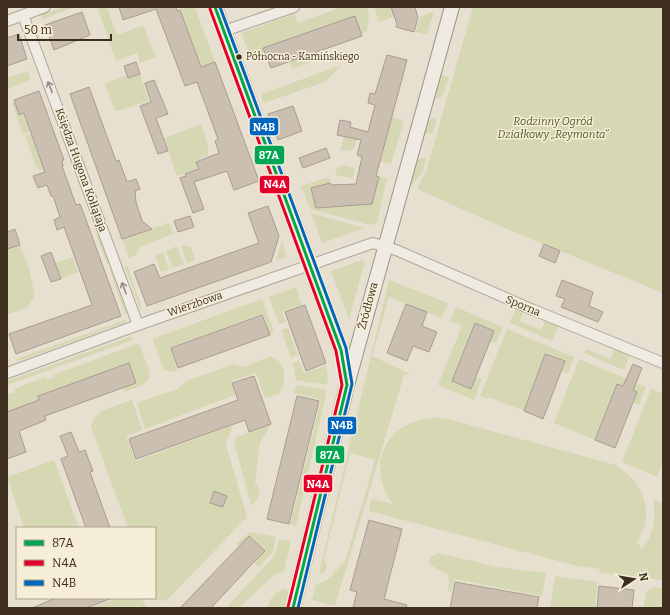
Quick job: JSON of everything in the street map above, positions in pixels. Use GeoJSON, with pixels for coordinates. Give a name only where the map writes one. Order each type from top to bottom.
{"type":"FeatureCollection","features":[{"type":"Feature","properties":{"kind":"street"},"geometry":{"type":"LineString","coordinates":[[7,21],[45,7]]}},
{"type":"Feature","properties":{"kind":"street"},"geometry":{"type":"LineString","coordinates":[[215,7],[341,350],[347,385]]}},
{"type":"Feature","properties":{"kind":"street"},"geometry":{"type":"LineString","coordinates":[[224,31],[294,7]]}},
{"type":"Feature","properties":{"kind":"street","name":"Źródłowa"},"geometry":{"type":"LineString","coordinates":[[294,608],[347,385],[384,246],[452,7]]}},
{"type":"Feature","properties":{"kind":"street","name":"Księdza Hugona Kołłątaja"},"geometry":{"type":"LineString","coordinates":[[24,15],[138,325]]}},
{"type":"Feature","properties":{"kind":"street","name":"Wierzbowa"},"geometry":{"type":"LineString","coordinates":[[7,373],[367,244],[384,246]]}},
{"type":"Feature","properties":{"kind":"street","name":"Sporna"},"geometry":{"type":"LineString","coordinates":[[384,246],[531,309],[663,363]]}},
{"type":"Feature","properties":{"kind":"green space"},"geometry":{"type":"Polygon","coordinates":[[[63,7],[75,7],[43,19],[41,15],[63,7]]]}},
{"type":"Feature","properties":{"kind":"green space"},"geometry":{"type":"Polygon","coordinates":[[[107,7],[117,35],[143,25],[156,57],[140,63],[137,53],[116,61],[98,9],[107,7]]]}},
{"type":"Feature","properties":{"kind":"green space"},"geometry":{"type":"Polygon","coordinates":[[[195,7],[215,62],[201,67],[180,10],[195,7]]]}},
{"type":"Feature","properties":{"kind":"green space"},"geometry":{"type":"Polygon","coordinates":[[[342,7],[367,7],[369,17],[367,31],[362,34],[355,16],[264,48],[266,55],[252,60],[241,33],[294,14],[298,23],[342,7]]]}},
{"type":"Feature","properties":{"kind":"green space"},"geometry":{"type":"Polygon","coordinates":[[[374,7],[393,7],[396,16],[379,22],[374,7]]]}},
{"type":"Feature","properties":{"kind":"green space","name":"Rodzinny Ogród Działkowy „Reymonta”"},"geometry":{"type":"Polygon","coordinates":[[[473,7],[663,7],[663,293],[502,227],[417,189],[426,172],[473,7]]]}},
{"type":"Feature","properties":{"kind":"green space"},"geometry":{"type":"Polygon","coordinates":[[[434,11],[427,35],[416,32],[420,17],[434,11]]]}},
{"type":"Feature","properties":{"kind":"green space"},"geometry":{"type":"Polygon","coordinates":[[[314,54],[317,60],[292,69],[290,62],[314,54]]]}},
{"type":"Feature","properties":{"kind":"green space"},"geometry":{"type":"Polygon","coordinates":[[[342,65],[325,82],[264,103],[261,94],[342,65]]]}},
{"type":"Feature","properties":{"kind":"green space"},"geometry":{"type":"Polygon","coordinates":[[[28,71],[31,79],[7,89],[7,78],[28,71]]]}},
{"type":"Feature","properties":{"kind":"green space"},"geometry":{"type":"Polygon","coordinates":[[[140,74],[149,101],[117,111],[114,109],[105,84],[126,75],[127,79],[140,74]]]}},
{"type":"Feature","properties":{"kind":"green space"},"geometry":{"type":"Polygon","coordinates":[[[441,75],[449,77],[442,97],[434,99],[441,75]]]}},
{"type":"Feature","properties":{"kind":"green space"},"geometry":{"type":"Polygon","coordinates":[[[14,100],[19,115],[24,113],[30,131],[23,134],[12,104],[14,100]]]}},
{"type":"Feature","properties":{"kind":"green space"},"geometry":{"type":"Polygon","coordinates":[[[392,117],[404,121],[391,164],[380,161],[392,117]]]}},
{"type":"Feature","properties":{"kind":"green space"},"geometry":{"type":"Polygon","coordinates":[[[437,118],[433,133],[424,134],[429,119],[437,118]]]}},
{"type":"Feature","properties":{"kind":"green space"},"geometry":{"type":"Polygon","coordinates":[[[201,124],[208,145],[208,156],[196,160],[199,169],[177,176],[164,138],[201,124]]]}},
{"type":"Feature","properties":{"kind":"green space"},"geometry":{"type":"Polygon","coordinates":[[[347,126],[360,130],[354,149],[340,151],[347,126]]]}},
{"type":"Feature","properties":{"kind":"green space"},"geometry":{"type":"Polygon","coordinates":[[[31,134],[46,173],[36,167],[25,136],[31,134]]]}},
{"type":"Feature","properties":{"kind":"green space"},"geometry":{"type":"Polygon","coordinates":[[[426,158],[423,171],[409,189],[417,159],[426,158]]]}},
{"type":"Feature","properties":{"kind":"green space"},"geometry":{"type":"Polygon","coordinates":[[[344,165],[355,168],[353,179],[335,175],[337,168],[344,165]]]}},
{"type":"Feature","properties":{"kind":"green space"},"geometry":{"type":"Polygon","coordinates":[[[329,177],[330,183],[311,188],[316,208],[372,204],[379,177],[387,178],[377,223],[370,225],[310,209],[301,186],[329,177]]]}},
{"type":"Feature","properties":{"kind":"green space"},"geometry":{"type":"Polygon","coordinates":[[[311,213],[365,228],[322,243],[311,213]]]}},
{"type":"Feature","properties":{"kind":"green space"},"geometry":{"type":"Polygon","coordinates":[[[169,223],[173,234],[139,247],[137,254],[129,258],[122,239],[169,223]]]}},
{"type":"Feature","properties":{"kind":"green space"},"geometry":{"type":"Polygon","coordinates":[[[98,234],[109,263],[107,264],[96,235],[98,234]]]}},
{"type":"Feature","properties":{"kind":"green space"},"geometry":{"type":"Polygon","coordinates":[[[282,241],[287,257],[276,260],[282,241]]]}},
{"type":"Feature","properties":{"kind":"green space"},"geometry":{"type":"Polygon","coordinates":[[[20,245],[29,268],[35,297],[26,308],[7,315],[7,246],[8,249],[20,245]]]}},
{"type":"Feature","properties":{"kind":"green space"},"geometry":{"type":"Polygon","coordinates":[[[181,245],[191,247],[195,260],[187,263],[181,245]]]}},
{"type":"Feature","properties":{"kind":"green space"},"geometry":{"type":"Polygon","coordinates":[[[177,246],[184,264],[172,268],[166,251],[177,246]]]}},
{"type":"Feature","properties":{"kind":"green space"},"geometry":{"type":"Polygon","coordinates":[[[163,252],[169,269],[161,272],[155,255],[163,252]]]}},
{"type":"Feature","properties":{"kind":"green space"},"geometry":{"type":"Polygon","coordinates":[[[73,257],[78,272],[61,279],[55,263],[73,257]]]}},
{"type":"Feature","properties":{"kind":"green space"},"geometry":{"type":"Polygon","coordinates":[[[362,260],[365,262],[349,319],[331,271],[362,260]]]}},
{"type":"Feature","properties":{"kind":"green space"},"geometry":{"type":"Polygon","coordinates":[[[127,265],[142,308],[140,309],[125,268],[127,265]]]}},
{"type":"Feature","properties":{"kind":"green space"},"geometry":{"type":"Polygon","coordinates":[[[112,270],[128,313],[125,314],[110,271],[112,270]]]}},
{"type":"Feature","properties":{"kind":"green space"},"geometry":{"type":"Polygon","coordinates":[[[389,280],[448,303],[442,318],[389,297],[372,356],[410,374],[404,375],[335,606],[312,600],[316,584],[329,578],[345,562],[375,460],[350,453],[324,559],[327,568],[324,572],[319,573],[389,280]]]}},
{"type":"Feature","properties":{"kind":"green space"},"geometry":{"type":"Polygon","coordinates":[[[296,287],[302,305],[282,312],[286,322],[279,324],[269,297],[296,287]]]}},
{"type":"Feature","properties":{"kind":"green space"},"geometry":{"type":"Polygon","coordinates":[[[262,299],[274,332],[269,334],[262,314],[172,347],[177,370],[170,372],[164,370],[153,341],[154,338],[262,299]]]}},
{"type":"Feature","properties":{"kind":"green space"},"geometry":{"type":"Polygon","coordinates":[[[456,307],[503,327],[496,343],[490,341],[494,331],[475,324],[452,381],[471,389],[476,377],[482,379],[474,400],[438,385],[462,326],[450,321],[456,307]]]}},
{"type":"Feature","properties":{"kind":"green space"},"geometry":{"type":"Polygon","coordinates":[[[516,309],[523,312],[520,321],[541,330],[545,321],[558,326],[552,341],[510,323],[516,309]]]}},
{"type":"Feature","properties":{"kind":"green space"},"geometry":{"type":"Polygon","coordinates":[[[125,320],[126,322],[17,362],[16,359],[125,320]]]}},
{"type":"Feature","properties":{"kind":"green space"},"geometry":{"type":"Polygon","coordinates":[[[288,328],[298,355],[291,358],[281,330],[288,328]]]}},
{"type":"Feature","properties":{"kind":"green space"},"geometry":{"type":"Polygon","coordinates":[[[507,329],[574,357],[568,374],[561,371],[545,354],[524,411],[489,397],[488,399],[480,396],[507,329]]]}},
{"type":"Feature","properties":{"kind":"green space"},"geometry":{"type":"Polygon","coordinates":[[[132,336],[133,340],[7,385],[7,381],[132,336]]]}},
{"type":"Feature","properties":{"kind":"green space"},"geometry":{"type":"Polygon","coordinates":[[[137,344],[140,346],[149,371],[147,381],[143,384],[124,392],[123,388],[136,383],[129,363],[38,396],[39,400],[7,412],[7,391],[10,394],[15,392],[14,389],[46,377],[48,380],[54,378],[53,375],[137,344]]]}},
{"type":"Feature","properties":{"kind":"green space"},"geometry":{"type":"Polygon","coordinates":[[[586,349],[610,359],[615,349],[630,355],[624,370],[584,353],[586,349]]]}},
{"type":"Feature","properties":{"kind":"green space"},"geometry":{"type":"Polygon","coordinates":[[[271,356],[280,363],[283,368],[284,378],[282,389],[279,394],[265,398],[256,373],[231,381],[235,395],[145,429],[137,403],[177,389],[189,380],[234,364],[243,367],[271,356]]]}},
{"type":"Feature","properties":{"kind":"green space"},"geometry":{"type":"Polygon","coordinates":[[[579,359],[646,387],[639,405],[633,402],[637,392],[617,384],[595,440],[554,423],[579,359]]]}},
{"type":"Feature","properties":{"kind":"green space"},"geometry":{"type":"Polygon","coordinates":[[[299,360],[304,373],[326,366],[328,376],[327,385],[296,380],[293,363],[299,360]]]}},
{"type":"Feature","properties":{"kind":"green space"},"geometry":{"type":"Polygon","coordinates":[[[296,385],[327,390],[296,526],[290,525],[321,400],[294,393],[296,385]]]}},
{"type":"Feature","properties":{"kind":"green space"},"geometry":{"type":"Polygon","coordinates":[[[651,389],[663,394],[663,463],[657,477],[622,462],[651,389]]]}},
{"type":"Feature","properties":{"kind":"green space"},"geometry":{"type":"Polygon","coordinates":[[[132,400],[142,430],[126,436],[136,461],[233,425],[226,444],[247,517],[168,599],[160,601],[155,599],[156,527],[128,527],[91,427],[96,416],[113,406],[132,400]],[[214,491],[210,503],[223,507],[226,496],[214,491]]]}},
{"type":"Feature","properties":{"kind":"green space"},"geometry":{"type":"Polygon","coordinates":[[[444,418],[616,465],[626,472],[640,489],[644,499],[646,520],[643,531],[637,542],[642,549],[652,532],[654,519],[653,499],[663,504],[663,580],[599,573],[600,569],[577,566],[369,511],[371,499],[393,504],[384,488],[380,472],[381,457],[387,443],[397,432],[410,424],[426,419],[444,418]]]}},
{"type":"Feature","properties":{"kind":"green space"},"geometry":{"type":"Polygon","coordinates":[[[271,424],[260,443],[255,483],[260,489],[258,499],[251,505],[234,442],[237,437],[271,424]]]}},
{"type":"Feature","properties":{"kind":"green space"},"geometry":{"type":"Polygon","coordinates":[[[54,460],[79,527],[24,527],[7,477],[54,460]]]}},
{"type":"Feature","properties":{"kind":"green space"},"geometry":{"type":"Polygon","coordinates":[[[250,532],[276,537],[273,552],[259,568],[254,562],[265,551],[249,536],[239,546],[236,544],[250,532]]]}},
{"type":"Feature","properties":{"kind":"green space"},"geometry":{"type":"Polygon","coordinates":[[[279,539],[291,541],[284,572],[275,574],[239,608],[226,608],[275,555],[279,539]]]}},
{"type":"Feature","properties":{"kind":"green space"},"geometry":{"type":"Polygon","coordinates":[[[438,553],[497,567],[546,573],[542,596],[454,579],[451,592],[448,591],[448,575],[429,564],[430,558],[438,553]]]}},
{"type":"Feature","properties":{"kind":"green space"},"geometry":{"type":"Polygon","coordinates":[[[555,576],[598,582],[595,608],[550,608],[555,576]]]}},
{"type":"Feature","properties":{"kind":"green space"},"geometry":{"type":"Polygon","coordinates":[[[654,587],[663,588],[663,608],[643,608],[646,592],[654,587]]]}},
{"type":"Feature","properties":{"kind":"green space"},"geometry":{"type":"Polygon","coordinates":[[[283,589],[287,590],[289,594],[286,608],[268,608],[272,597],[283,589]]]}},
{"type":"Feature","properties":{"kind":"green space"},"geometry":{"type":"Polygon","coordinates":[[[114,599],[142,599],[147,608],[91,608],[114,599]]]}},
{"type":"Feature","properties":{"kind":"building"},"geometry":{"type":"Polygon","coordinates":[[[119,7],[176,7],[177,11],[180,10],[201,67],[215,62],[259,181],[234,190],[227,171],[194,182],[204,209],[193,213],[180,178],[186,176],[185,174],[199,169],[196,162],[219,153],[215,141],[218,139],[197,82],[185,86],[156,9],[123,20],[119,7]]]}},
{"type":"Feature","properties":{"kind":"building"},"geometry":{"type":"Polygon","coordinates":[[[391,7],[415,7],[418,18],[414,32],[396,27],[397,24],[391,7]]]}},
{"type":"Feature","properties":{"kind":"building"},"geometry":{"type":"Polygon","coordinates":[[[82,12],[90,35],[54,50],[45,25],[82,12]]]}},
{"type":"Feature","properties":{"kind":"building"},"geometry":{"type":"Polygon","coordinates":[[[355,16],[362,36],[271,68],[263,48],[355,16]]]}},
{"type":"Feature","properties":{"kind":"building"},"geometry":{"type":"Polygon","coordinates":[[[19,34],[27,59],[7,66],[7,38],[19,34]]]}},
{"type":"Feature","properties":{"kind":"building"},"geometry":{"type":"Polygon","coordinates":[[[387,55],[407,60],[376,176],[379,177],[372,204],[316,208],[311,188],[330,183],[331,185],[356,184],[362,157],[357,155],[361,140],[337,135],[340,120],[351,122],[350,127],[368,132],[375,105],[368,103],[370,93],[375,94],[387,55]]]}},
{"type":"Feature","properties":{"kind":"building"},"geometry":{"type":"Polygon","coordinates":[[[136,62],[140,74],[128,78],[124,66],[136,62]]]}},
{"type":"Feature","properties":{"kind":"building"},"geometry":{"type":"Polygon","coordinates":[[[154,80],[168,114],[156,118],[168,151],[158,154],[140,106],[151,102],[145,83],[154,80]]]}},
{"type":"Feature","properties":{"kind":"building"},"geometry":{"type":"Polygon","coordinates":[[[89,87],[116,161],[119,160],[127,182],[136,179],[140,189],[135,191],[136,202],[142,221],[152,229],[122,239],[70,94],[89,87]]]}},
{"type":"Feature","properties":{"kind":"building"},"geometry":{"type":"Polygon","coordinates":[[[39,91],[64,160],[62,161],[62,166],[76,205],[80,204],[121,316],[16,354],[9,334],[92,305],[64,227],[57,230],[54,220],[60,217],[53,196],[51,196],[47,185],[38,188],[33,176],[45,172],[24,113],[19,115],[14,100],[39,91]]]}},
{"type":"Feature","properties":{"kind":"building"},"geometry":{"type":"Polygon","coordinates":[[[293,106],[302,131],[278,140],[268,114],[293,106]]]}},
{"type":"Feature","properties":{"kind":"building"},"geometry":{"type":"Polygon","coordinates":[[[326,148],[330,158],[303,168],[299,158],[326,148]]]}},
{"type":"Feature","properties":{"kind":"building"},"geometry":{"type":"Polygon","coordinates":[[[268,206],[279,236],[271,262],[147,306],[134,272],[154,264],[160,278],[259,243],[248,213],[268,206]]]}},
{"type":"Feature","properties":{"kind":"building"},"geometry":{"type":"Polygon","coordinates":[[[190,216],[194,227],[178,232],[174,221],[190,216]]]}},
{"type":"Feature","properties":{"kind":"building"},"geometry":{"type":"Polygon","coordinates":[[[15,229],[20,245],[7,249],[7,232],[15,229]]]}},
{"type":"Feature","properties":{"kind":"building"},"geometry":{"type":"Polygon","coordinates":[[[544,244],[560,251],[555,263],[539,256],[544,244]]]}},
{"type":"Feature","properties":{"kind":"building"},"geometry":{"type":"Polygon","coordinates":[[[51,252],[61,279],[51,282],[41,256],[51,252]]]}},
{"type":"Feature","properties":{"kind":"building"},"geometry":{"type":"Polygon","coordinates":[[[562,280],[593,292],[589,306],[603,312],[598,322],[561,307],[565,299],[556,296],[562,280]]]}},
{"type":"Feature","properties":{"kind":"building"},"geometry":{"type":"Polygon","coordinates":[[[406,304],[427,312],[422,326],[437,332],[429,352],[413,346],[407,361],[387,353],[406,304]]]}},
{"type":"Feature","properties":{"kind":"building"},"geometry":{"type":"Polygon","coordinates":[[[305,305],[326,363],[306,371],[285,312],[305,305]]]}},
{"type":"Feature","properties":{"kind":"building"},"geometry":{"type":"Polygon","coordinates":[[[262,315],[270,335],[178,368],[171,348],[262,315]]]}},
{"type":"Feature","properties":{"kind":"building"},"geometry":{"type":"Polygon","coordinates":[[[475,323],[494,331],[471,389],[452,381],[475,323]]]}},
{"type":"Feature","properties":{"kind":"building"},"geometry":{"type":"Polygon","coordinates":[[[545,354],[565,361],[543,419],[524,411],[545,354]]]}},
{"type":"Feature","properties":{"kind":"building"},"geometry":{"type":"Polygon","coordinates":[[[129,363],[136,383],[45,416],[46,420],[19,431],[26,452],[7,459],[7,412],[39,400],[38,396],[129,363]]]}},
{"type":"Feature","properties":{"kind":"building"},"geometry":{"type":"Polygon","coordinates":[[[633,364],[642,368],[633,390],[637,392],[615,448],[595,440],[617,384],[623,386],[633,364]]]}},
{"type":"Feature","properties":{"kind":"building"},"geometry":{"type":"Polygon","coordinates":[[[254,376],[271,424],[249,432],[245,420],[136,459],[129,439],[238,400],[232,383],[254,376]]]}},
{"type":"Feature","properties":{"kind":"building"},"geometry":{"type":"Polygon","coordinates":[[[297,396],[319,401],[289,524],[267,519],[297,396]]]}},
{"type":"Feature","properties":{"kind":"building"},"geometry":{"type":"Polygon","coordinates":[[[71,432],[79,452],[85,450],[93,471],[90,472],[110,527],[86,527],[61,459],[68,456],[60,436],[71,432]]]}},
{"type":"Feature","properties":{"kind":"building"},"geometry":{"type":"Polygon","coordinates":[[[214,491],[227,496],[223,507],[210,503],[214,491]]]}},
{"type":"Feature","properties":{"kind":"building"},"geometry":{"type":"Polygon","coordinates":[[[369,520],[402,529],[384,599],[407,605],[406,608],[353,608],[357,592],[350,590],[369,520]]]}},
{"type":"Feature","properties":{"kind":"building"},"geometry":{"type":"Polygon","coordinates":[[[249,536],[265,551],[211,608],[180,608],[249,536]]]}},
{"type":"Feature","properties":{"kind":"building"},"geometry":{"type":"Polygon","coordinates":[[[455,582],[539,597],[537,608],[450,608],[455,582]]]}},
{"type":"Feature","properties":{"kind":"building"},"geometry":{"type":"Polygon","coordinates":[[[599,586],[634,590],[632,608],[597,608],[599,586]]]}},
{"type":"Feature","properties":{"kind":"building"},"geometry":{"type":"Polygon","coordinates":[[[54,599],[110,599],[86,608],[32,608],[54,599]]]}},
{"type":"Feature","properties":{"kind":"transit line","name":"87A"},"geometry":{"type":"LineString","coordinates":[[215,7],[341,350],[347,385],[293,608]]}},
{"type":"Feature","properties":{"kind":"transit line","name":"N4B"},"geometry":{"type":"LineString","coordinates":[[220,7],[346,348],[352,384],[298,608]]}},
{"type":"Feature","properties":{"kind":"transit line","name":"N4A"},"geometry":{"type":"LineString","coordinates":[[210,9],[336,351],[342,385],[288,607]]}},
{"type":"Feature","properties":{"kind":"place","name":"Północna - Kamińskiego"},"geometry":{"type":"Point","coordinates":[239,57]}}]}
